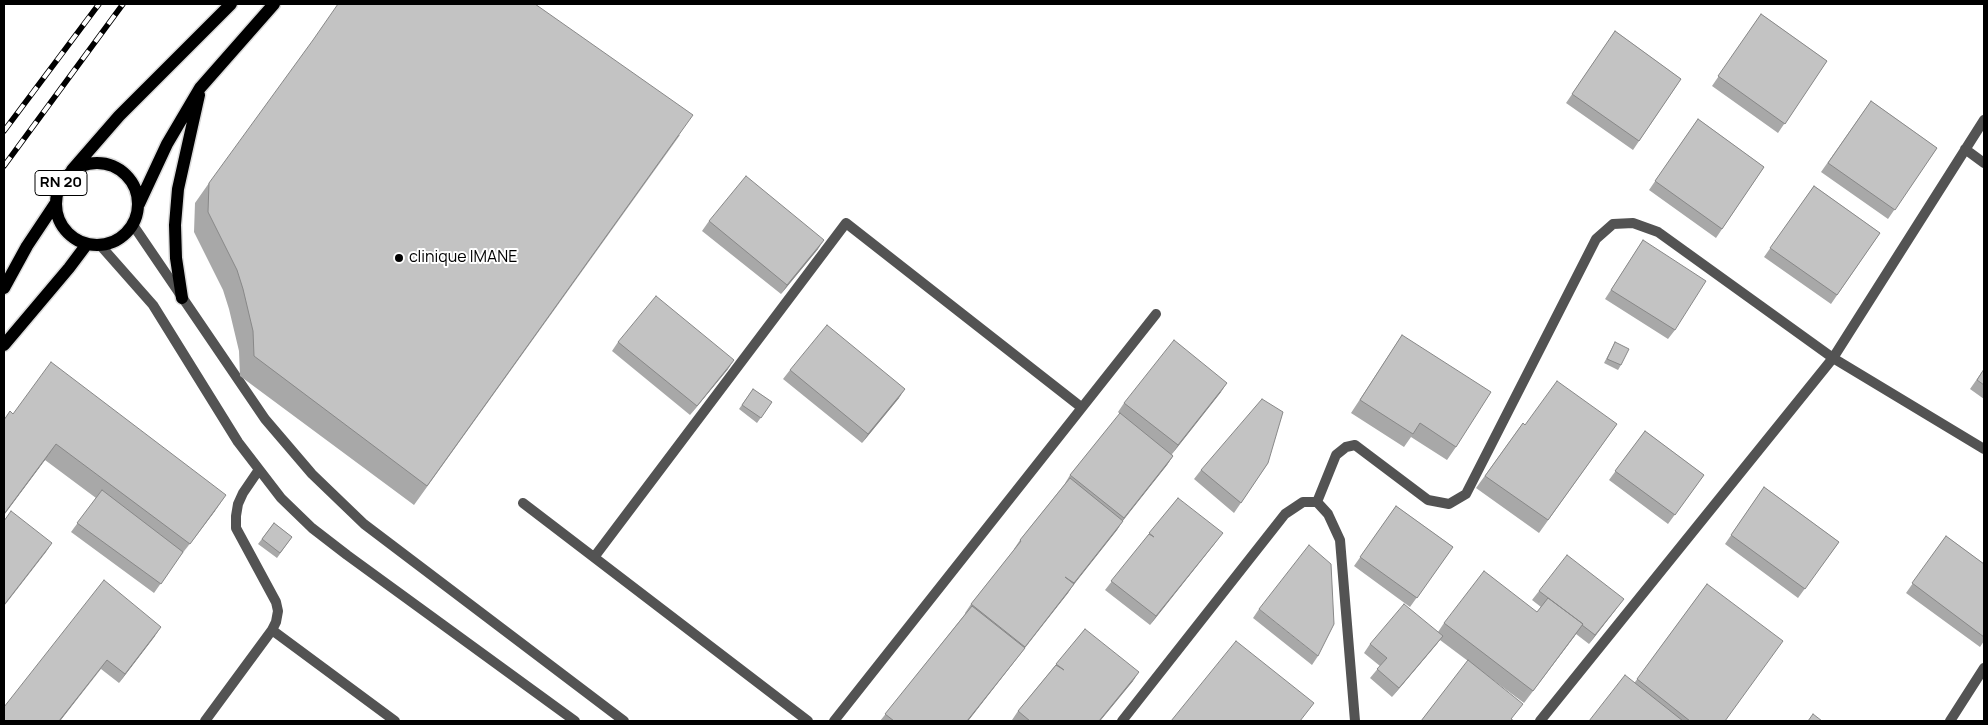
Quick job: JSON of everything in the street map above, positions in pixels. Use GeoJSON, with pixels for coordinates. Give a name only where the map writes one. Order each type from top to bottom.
{"type":"FeatureCollection","features":[{"type":"Feature","properties":{"kind":"main road","name":"RN 20"},"geometry":{"type":"LineString","coordinates":[[4,288],[27,246],[55,204],[61,184],[92,144],[231,4]]}},
{"type":"Feature","properties":{"kind":"main road"},"geometry":{"type":"LineString","coordinates":[[4,345],[75,261],[93,245],[108,245],[127,234],[133,225],[139,204],[166,144],[200,88],[274,4]]}},
{"type":"Feature","properties":{"kind":"main road"},"geometry":{"type":"LineString","coordinates":[[182,298],[176,258],[174,225],[178,189],[200,88]]}},
{"type":"Feature","properties":{"kind":"main road","name":"RN 20"},"geometry":{"type":"LineString","coordinates":[[68,175],[86,164],[108,164],[126,175],[133,184],[139,204]]}},
{"type":"Feature","properties":{"kind":"main road","name":"RN 20"},"geometry":{"type":"LineString","coordinates":[[55,204],[61,225],[68,234],[93,245]]}},
{"type":"Feature","properties":{"kind":"street"},"geometry":{"type":"LineString","coordinates":[[1540,721],[1833,358],[1984,120]]}},
{"type":"Feature","properties":{"kind":"street"},"geometry":{"type":"LineString","coordinates":[[1965,149],[1984,163]]}},
{"type":"Feature","properties":{"kind":"street"},"geometry":{"type":"LineString","coordinates":[[595,556],[846,223],[1081,407]]}},
{"type":"Feature","properties":{"kind":"street"},"geometry":{"type":"LineString","coordinates":[[1317,502],[1336,455],[1346,447],[1355,446],[1428,500],[1449,504],[1466,494],[1596,239],[1613,224],[1633,223],[1658,232],[1833,358],[1984,449]]}},
{"type":"Feature","properties":{"kind":"street"},"geometry":{"type":"LineString","coordinates":[[133,225],[265,419],[312,474],[364,524],[624,721]]}},
{"type":"Feature","properties":{"kind":"street"},"geometry":{"type":"LineString","coordinates":[[93,245],[153,305],[238,442],[258,471],[281,498],[333,545],[575,721]]}},
{"type":"Feature","properties":{"kind":"street"},"geometry":{"type":"LineString","coordinates":[[834,721],[1156,314]]}},
{"type":"Feature","properties":{"kind":"street"},"geometry":{"type":"LineString","coordinates":[[204,721],[276,622],[278,612],[276,602],[236,528],[238,504],[258,471]]}},
{"type":"Feature","properties":{"kind":"street"},"geometry":{"type":"LineString","coordinates":[[1122,721],[1285,514],[1303,502],[1317,502],[1328,514],[1340,540],[1355,721]]}},
{"type":"Feature","properties":{"kind":"street"},"geometry":{"type":"LineString","coordinates":[[524,503],[808,721]]}},
{"type":"Feature","properties":{"kind":"street"},"geometry":{"type":"LineString","coordinates":[[272,630],[395,721]]}},
{"type":"Feature","properties":{"kind":"street"},"geometry":{"type":"LineString","coordinates":[[1950,721],[1984,668]]}},
{"type":"Feature","properties":{"kind":"building","name":"clinique IMANE"},"geometry":{"type":"Polygon","coordinates":[[[338,4],[535,4],[693,115],[427,486],[254,356],[253,331],[237,270],[208,212],[209,183],[338,4]]]}},
{"type":"Feature","properties":{"kind":"building"},"geometry":{"type":"Polygon","coordinates":[[[1761,14],[1827,61],[1785,124],[1718,76],[1761,14]]]}},
{"type":"Feature","properties":{"kind":"building"},"geometry":{"type":"Polygon","coordinates":[[[1615,31],[1681,79],[1639,141],[1572,94],[1615,31]]]}},
{"type":"Feature","properties":{"kind":"building"},"geometry":{"type":"Polygon","coordinates":[[[1871,101],[1937,148],[1895,210],[1828,163],[1871,101]]]}},
{"type":"Feature","properties":{"kind":"building"},"geometry":{"type":"Polygon","coordinates":[[[1698,119],[1764,167],[1722,229],[1655,181],[1698,119]]]}},
{"type":"Feature","properties":{"kind":"building"},"geometry":{"type":"Polygon","coordinates":[[[746,176],[824,240],[787,285],[709,221],[746,176]]]}},
{"type":"Feature","properties":{"kind":"building"},"geometry":{"type":"Polygon","coordinates":[[[1814,186],[1880,233],[1837,295],[1770,248],[1814,186]]]}},
{"type":"Feature","properties":{"kind":"building"},"geometry":{"type":"Polygon","coordinates":[[[1643,240],[1706,281],[1675,330],[1611,290],[1643,240]]]}},
{"type":"Feature","properties":{"kind":"building"},"geometry":{"type":"Polygon","coordinates":[[[656,296],[734,360],[697,406],[618,342],[656,296]]]}},
{"type":"Feature","properties":{"kind":"building"},"geometry":{"type":"Polygon","coordinates":[[[827,325],[905,389],[868,434],[790,370],[827,325]]]}},
{"type":"Feature","properties":{"kind":"building"},"geometry":{"type":"Polygon","coordinates":[[[1402,335],[1491,392],[1456,447],[1420,423],[1413,434],[1360,400],[1402,335]]]}},
{"type":"Feature","properties":{"kind":"building"},"geometry":{"type":"Polygon","coordinates":[[[1174,340],[1227,383],[1178,445],[1124,403],[1174,340]]]}},
{"type":"Feature","properties":{"kind":"building"},"geometry":{"type":"Polygon","coordinates":[[[1615,342],[1629,349],[1621,365],[1607,359],[1615,342]]]}},
{"type":"Feature","properties":{"kind":"building"},"geometry":{"type":"Polygon","coordinates":[[[51,362],[226,495],[190,544],[56,444],[4,514],[4,420],[10,411],[13,414],[51,362]]]}},
{"type":"Feature","properties":{"kind":"building"},"geometry":{"type":"Polygon","coordinates":[[[1984,369],[1984,385],[1977,380],[1984,369]]]}},
{"type":"Feature","properties":{"kind":"building"},"geometry":{"type":"Polygon","coordinates":[[[1557,381],[1617,424],[1548,520],[1485,476],[1523,423],[1525,425],[1557,381]]]}},
{"type":"Feature","properties":{"kind":"building"},"geometry":{"type":"Polygon","coordinates":[[[753,389],[772,402],[761,418],[742,405],[753,389]]]}},
{"type":"Feature","properties":{"kind":"building"},"geometry":{"type":"Polygon","coordinates":[[[1262,399],[1283,412],[1268,463],[1241,503],[1201,470],[1262,399]]]}},
{"type":"Feature","properties":{"kind":"building"},"geometry":{"type":"Polygon","coordinates":[[[1120,413],[1173,456],[1124,518],[1070,475],[1120,413]]]}},
{"type":"Feature","properties":{"kind":"building"},"geometry":{"type":"Polygon","coordinates":[[[1645,431],[1704,475],[1675,515],[1615,471],[1645,431]]]}},
{"type":"Feature","properties":{"kind":"building"},"geometry":{"type":"Polygon","coordinates":[[[1070,478],[1123,521],[1074,583],[1065,577],[1074,584],[1025,647],[971,604],[1070,478]]]}},
{"type":"Feature","properties":{"kind":"building"},"geometry":{"type":"Polygon","coordinates":[[[1764,487],[1839,542],[1805,589],[1731,535],[1764,487]]]}},
{"type":"Feature","properties":{"kind":"building"},"geometry":{"type":"Polygon","coordinates":[[[102,490],[183,552],[161,584],[77,523],[102,490]]]}},
{"type":"Feature","properties":{"kind":"building"},"geometry":{"type":"Polygon","coordinates":[[[1178,498],[1223,533],[1156,616],[1111,581],[1149,534],[1154,537],[1149,533],[1178,498]]]}},
{"type":"Feature","properties":{"kind":"building"},"geometry":{"type":"Polygon","coordinates":[[[1396,506],[1453,547],[1417,598],[1360,557],[1396,506]]]}},
{"type":"Feature","properties":{"kind":"building"},"geometry":{"type":"Polygon","coordinates":[[[11,511],[52,543],[4,605],[4,521],[11,511]]]}},
{"type":"Feature","properties":{"kind":"building"},"geometry":{"type":"Polygon","coordinates":[[[274,523],[292,537],[280,553],[262,539],[274,523]]]}},
{"type":"Feature","properties":{"kind":"building"},"geometry":{"type":"Polygon","coordinates":[[[1946,536],[1984,564],[1984,637],[1912,583],[1946,536]]]}},
{"type":"Feature","properties":{"kind":"building"},"geometry":{"type":"Polygon","coordinates":[[[1309,545],[1331,564],[1334,624],[1318,656],[1259,609],[1309,545]]]}},
{"type":"Feature","properties":{"kind":"building"},"geometry":{"type":"Polygon","coordinates":[[[1567,555],[1624,599],[1595,635],[1539,591],[1567,555]]]}},
{"type":"Feature","properties":{"kind":"building"},"geometry":{"type":"Polygon","coordinates":[[[1484,571],[1537,612],[1548,598],[1583,624],[1533,691],[1444,623],[1484,571]]]}},
{"type":"Feature","properties":{"kind":"building"},"geometry":{"type":"Polygon","coordinates":[[[104,580],[161,627],[125,674],[107,660],[59,721],[4,721],[4,707],[104,580]]]}},
{"type":"Feature","properties":{"kind":"building"},"geometry":{"type":"Polygon","coordinates":[[[1707,584],[1783,641],[1725,721],[1690,721],[1637,679],[1707,584]]]}},
{"type":"Feature","properties":{"kind":"building"},"geometry":{"type":"Polygon","coordinates":[[[1404,604],[1443,636],[1399,688],[1377,669],[1387,658],[1370,644],[1404,604]]]}},
{"type":"Feature","properties":{"kind":"building"},"geometry":{"type":"Polygon","coordinates":[[[972,606],[1025,648],[967,721],[894,721],[885,714],[972,606]]]}},
{"type":"Feature","properties":{"kind":"building"},"geometry":{"type":"Polygon","coordinates":[[[1085,629],[1139,672],[1099,721],[1030,721],[1018,711],[1056,665],[1064,670],[1056,664],[1085,629]]]}},
{"type":"Feature","properties":{"kind":"building"},"geometry":{"type":"Polygon","coordinates":[[[1236,641],[1314,703],[1300,721],[1171,721],[1236,641]]]}},
{"type":"Feature","properties":{"kind":"building"},"geometry":{"type":"Polygon","coordinates":[[[1468,660],[1523,704],[1511,719],[1514,721],[1421,721],[1468,660]]]}},
{"type":"Feature","properties":{"kind":"building"},"geometry":{"type":"Polygon","coordinates":[[[1625,675],[1683,721],[1589,721],[1625,675]]]}},
{"type":"Feature","properties":{"kind":"building"},"geometry":{"type":"Polygon","coordinates":[[[1813,714],[1822,721],[1808,721],[1813,714]]]}},
{"type":"Feature","properties":{"kind":"railway"},"geometry":{"type":"LineString","coordinates":[[4,131],[99,4]]}},
{"type":"Feature","properties":{"kind":"railway"},"geometry":{"type":"LineString","coordinates":[[4,166],[123,4]]}},
{"type":"Feature","properties":{"kind":"place","name":"clinique IMANE"},"geometry":{"type":"Point","coordinates":[399,258]}}]}
